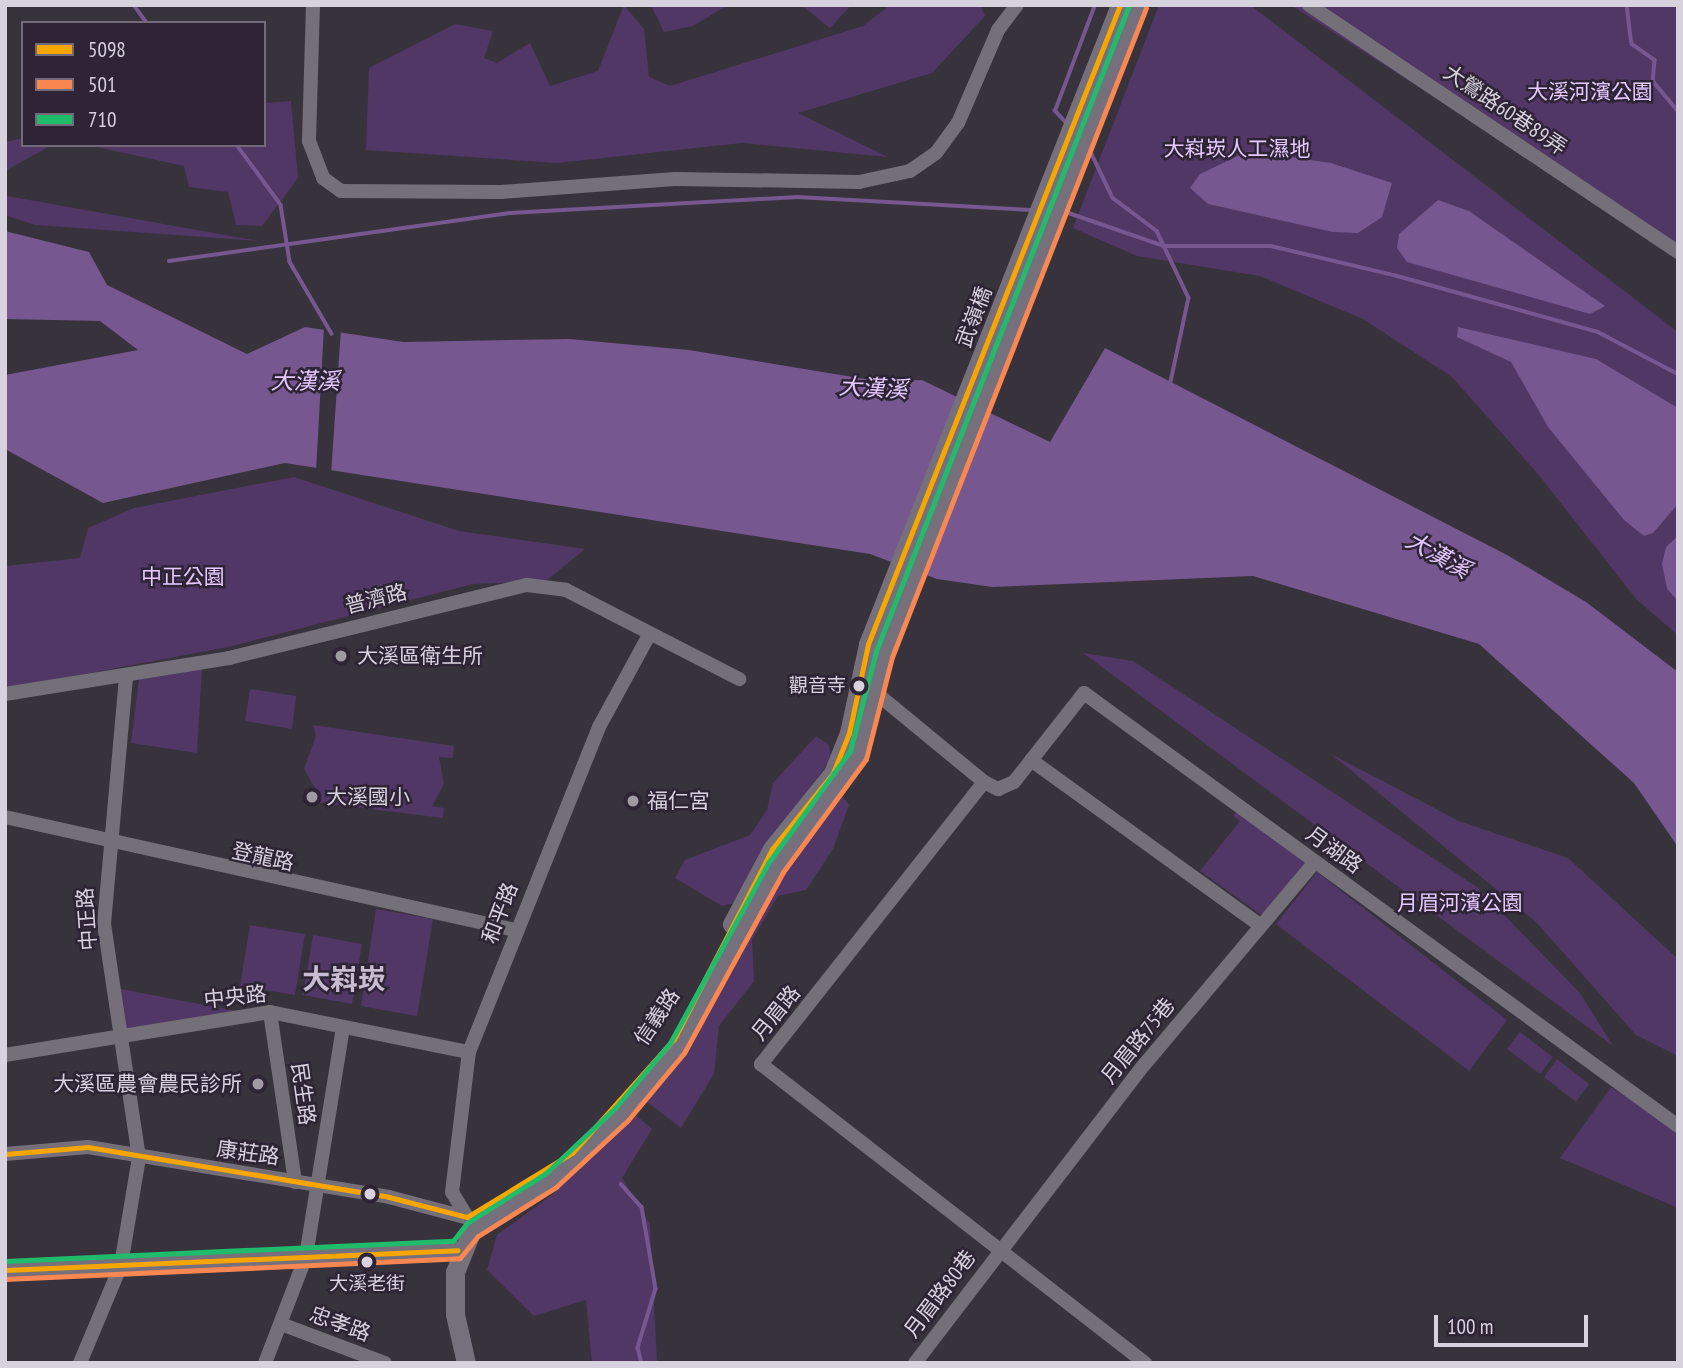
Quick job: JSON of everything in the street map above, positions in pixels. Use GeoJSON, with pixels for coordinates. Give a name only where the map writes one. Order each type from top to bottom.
{"type":"FeatureCollection","features":[{"type":"Feature","properties":{"kind":"main road","name":"武嶺橋"},"geometry":{"type":"LineString","coordinates":[[876,649],[1120,5]]}},
{"type":"Feature","properties":{"kind":"main road","name":"武嶺橋"},"geometry":{"type":"LineString","coordinates":[[876,649],[1138,5]]}},
{"type":"Feature","properties":{"kind":"main road","name":"信義路"},"geometry":{"type":"LineString","coordinates":[[454,1250],[474,1221],[572,1153],[674,1039],[772,849],[833,773],[863,679],[876,649]]}},
{"type":"Feature","properties":{"kind":"main road","name":"信義路"},"geometry":{"type":"LineString","coordinates":[[474,1221],[577,1158],[677,1048],[776,866],[854,761],[875,695],[876,649]]}},
{"type":"Feature","properties":{"kind":"main road"},"geometry":{"type":"LineString","coordinates":[[5,1270],[454,1250]]}},
{"type":"Feature","properties":{"kind":"main road"},"geometry":{"type":"LineString","coordinates":[[454,1250],[444,1317],[454,1363]]}},
{"type":"Feature","properties":{"kind":"main road"},"geometry":{"type":"LineString","coordinates":[[454,1250],[455,1314],[466,1363]]}},
{"type":"Feature","properties":{"kind":"street"},"geometry":{"type":"LineString","coordinates":[[313,5],[310,24],[309,141],[323,178],[341,191],[501,192],[675,179],[859,181],[910,171],[953,131],[998,30],[1017,5]]}},
{"type":"Feature","properties":{"kind":"street","name":"大鶯路60巷89弄"},"geometry":{"type":"LineString","coordinates":[[1309,5],[1678,252]]}},
{"type":"Feature","properties":{"kind":"street","name":"普濟路"},"geometry":{"type":"LineString","coordinates":[[5,694],[229,658],[527,586],[566,590],[648,638],[739,679]]}},
{"type":"Feature","properties":{"kind":"street","name":"和平路"},"geometry":{"type":"LineString","coordinates":[[474,1221],[453,1192],[469,1052],[514,930],[599,727],[648,638]]}},
{"type":"Feature","properties":{"kind":"street","name":"中正路"},"geometry":{"type":"LineString","coordinates":[[80,1363],[121,1265],[139,1158],[104,924],[106,845],[126,676]]}},
{"type":"Feature","properties":{"kind":"street"},"geometry":{"type":"LineString","coordinates":[[863,679],[875,695],[984,782]]}},
{"type":"Feature","properties":{"kind":"street","name":"月湖路"},"geometry":{"type":"LineString","coordinates":[[984,782],[998,789],[1014,782],[1084,693],[1678,1126]]}},
{"type":"Feature","properties":{"kind":"street"},"geometry":{"type":"LineString","coordinates":[[1031,760],[1260,925]]}},
{"type":"Feature","properties":{"kind":"street","name":"月眉路"},"geometry":{"type":"LineString","coordinates":[[984,782],[761,1064],[1145,1363]]}},
{"type":"Feature","properties":{"kind":"street","name":"登龍路"},"geometry":{"type":"LineString","coordinates":[[5,817],[106,845],[514,930]]}},
{"type":"Feature","properties":{"kind":"street","name":"月眉路75巷"},"geometry":{"type":"LineString","coordinates":[[999,1251],[1260,925],[1315,862]]}},
{"type":"Feature","properties":{"kind":"street","name":"中央路"},"geometry":{"type":"LineString","coordinates":[[5,1055],[122,1033],[270,1012],[469,1052]]}},
{"type":"Feature","properties":{"kind":"street","name":"民生路"},"geometry":{"type":"LineString","coordinates":[[270,1012],[295,1182]]}},
{"type":"Feature","properties":{"kind":"street"},"geometry":{"type":"LineString","coordinates":[[265,1363],[306,1256],[343,1027]]}},
{"type":"Feature","properties":{"kind":"street","name":"康莊路"},"geometry":{"type":"LineString","coordinates":[[5,1154],[88,1147],[139,1158],[317,1186],[474,1221]]}},
{"type":"Feature","properties":{"kind":"street","name":"月眉路80巷"},"geometry":{"type":"LineString","coordinates":[[915,1363],[999,1251]]}},
{"type":"Feature","properties":{"kind":"street","name":"忠孝路"},"geometry":{"type":"LineString","coordinates":[[281,1324],[385,1363]]}},
{"type":"Feature","properties":{"kind":"green space"},"geometry":{"type":"Polygon","coordinates":[[[624,5],[644,29],[649,77],[670,86],[863,26],[890,5],[980,5],[985,16],[932,73],[798,113],[888,157],[742,143],[557,163],[366,150],[369,68],[455,24],[493,31],[484,58],[497,63],[530,43],[550,86],[598,71],[624,5]]]}},
{"type":"Feature","properties":{"kind":"green space"},"geometry":{"type":"Polygon","coordinates":[[[651,5],[728,5],[693,26],[664,32],[651,5]]]}},
{"type":"Feature","properties":{"kind":"green space"},"geometry":{"type":"Polygon","coordinates":[[[801,5],[851,5],[830,28],[801,5]]]}},
{"type":"Feature","properties":{"kind":"green space","name":"大嵙崁人工濕地"},"geometry":{"type":"Polygon","coordinates":[[[1159,5],[1250,5],[1678,332],[1678,635],[1637,600],[1538,474],[1452,377],[1363,319],[1260,276],[1137,256],[1073,228],[1159,5]]]}},
{"type":"Feature","properties":{"kind":"green space","name":"大溪河濱公園"},"geometry":{"type":"Polygon","coordinates":[[[1291,5],[1678,5],[1678,258],[1568,183],[1291,5]]]}},
{"type":"Feature","properties":{"kind":"green space"},"geometry":{"type":"Polygon","coordinates":[[[291,101],[298,178],[262,226],[236,225],[228,192],[189,187],[184,166],[97,147],[266,147],[266,103],[291,101]]]}},
{"type":"Feature","properties":{"kind":"green space"},"geometry":{"type":"Polygon","coordinates":[[[21,138],[21,147],[48,147],[5,171],[5,142],[21,138]]]}},
{"type":"Feature","properties":{"kind":"green space"},"geometry":{"type":"Polygon","coordinates":[[[5,181],[7,196],[259,241],[35,225],[5,215],[5,181]]]}},
{"type":"Feature","properties":{"kind":"green space","name":"中正公園"},"geometry":{"type":"Polygon","coordinates":[[[294,477],[459,531],[585,549],[546,581],[473,584],[228,647],[5,689],[5,566],[80,558],[88,528],[134,508],[294,477]]]}},
{"type":"Feature","properties":{"kind":"green space","name":"月眉河濱公園"},"geometry":{"type":"Polygon","coordinates":[[[1083,653],[1133,661],[1477,887],[1580,993],[1613,1046],[1083,653]]]}},
{"type":"Feature","properties":{"kind":"green space"},"geometry":{"type":"Polygon","coordinates":[[[202,667],[197,753],[131,743],[139,679],[202,667]]]}},
{"type":"Feature","properties":{"kind":"green space"},"geometry":{"type":"Polygon","coordinates":[[[250,689],[296,696],[292,729],[245,721],[250,689]]]}},
{"type":"Feature","properties":{"kind":"green space"},"geometry":{"type":"Polygon","coordinates":[[[313,725],[454,746],[453,758],[439,757],[444,784],[432,806],[444,808],[443,818],[306,801],[307,793],[318,793],[304,769],[316,736],[313,725]]]}},
{"type":"Feature","properties":{"kind":"green space"},"geometry":{"type":"Polygon","coordinates":[[[816,736],[829,745],[831,758],[735,903],[722,906],[675,878],[685,860],[750,835],[767,810],[773,783],[816,736]]]}},
{"type":"Feature","properties":{"kind":"green space"},"geometry":{"type":"Polygon","coordinates":[[[1331,754],[1459,821],[1568,858],[1678,959],[1678,1056],[1636,1035],[1536,922],[1331,754]]]}},
{"type":"Feature","properties":{"kind":"green space"},"geometry":{"type":"Polygon","coordinates":[[[843,797],[849,805],[833,849],[806,890],[778,896],[752,940],[754,981],[719,1026],[714,1074],[681,1128],[642,1098],[782,867],[843,797]]]}},
{"type":"Feature","properties":{"kind":"green space"},"geometry":{"type":"Polygon","coordinates":[[[1239,808],[1313,862],[1267,919],[1200,871],[1240,821],[1233,816],[1239,808]]]}},
{"type":"Feature","properties":{"kind":"green space"},"geometry":{"type":"Polygon","coordinates":[[[1317,872],[1507,1020],[1469,1071],[1276,924],[1317,872]]]}},
{"type":"Feature","properties":{"kind":"green space"},"geometry":{"type":"Polygon","coordinates":[[[376,909],[433,919],[417,1016],[361,1006],[376,909]]]}},
{"type":"Feature","properties":{"kind":"green space"},"geometry":{"type":"Polygon","coordinates":[[[250,925],[305,934],[295,995],[240,986],[250,925]]]}},
{"type":"Feature","properties":{"kind":"green space"},"geometry":{"type":"Polygon","coordinates":[[[313,935],[362,944],[352,1004],[303,995],[313,935]]]}},
{"type":"Feature","properties":{"kind":"green space"},"geometry":{"type":"Polygon","coordinates":[[[121,989],[236,1011],[123,1029],[121,989]]]}},
{"type":"Feature","properties":{"kind":"green space"},"geometry":{"type":"Polygon","coordinates":[[[1520,1032],[1553,1057],[1540,1074],[1507,1049],[1520,1032]]]}},
{"type":"Feature","properties":{"kind":"green space"},"geometry":{"type":"Polygon","coordinates":[[[1557,1059],[1589,1084],[1576,1102],[1544,1077],[1557,1059]]]}},
{"type":"Feature","properties":{"kind":"green space"},"geometry":{"type":"Polygon","coordinates":[[[1611,1087],[1678,1130],[1678,1208],[1560,1158],[1611,1087]]]}},
{"type":"Feature","properties":{"kind":"green space"},"geometry":{"type":"Polygon","coordinates":[[[636,1115],[652,1129],[622,1178],[650,1225],[657,1363],[592,1363],[586,1300],[534,1316],[487,1270],[497,1235],[552,1195],[636,1115]]]}},
{"type":"Feature","properties":{"kind":"water"},"geometry":{"type":"Polygon","coordinates":[[[1248,151],[1331,163],[1392,183],[1382,217],[1358,233],[1333,232],[1208,204],[1190,188],[1200,174],[1248,151]]]}},
{"type":"Feature","properties":{"kind":"water"},"geometry":{"type":"Polygon","coordinates":[[[1438,200],[1469,211],[1605,306],[1590,314],[1407,262],[1397,248],[1399,234],[1438,200]]]}},
{"type":"Feature","properties":{"kind":"water","name":"大漢溪"},"geometry":{"type":"Polygon","coordinates":[[[5,231],[89,252],[107,285],[247,354],[305,327],[403,342],[569,339],[689,350],[877,381],[922,380],[1050,442],[1105,348],[1507,555],[1586,602],[1678,672],[1678,847],[1634,783],[1479,644],[1253,576],[992,587],[937,579],[870,554],[285,463],[103,503],[5,449],[5,375],[138,350],[100,321],[5,319],[5,231]]]}},
{"type":"Feature","properties":{"kind":"water"},"geometry":{"type":"Polygon","coordinates":[[[1458,327],[1596,359],[1678,408],[1678,504],[1653,533],[1644,536],[1624,520],[1548,427],[1511,362],[1457,337],[1458,327]]]}},
{"type":"Feature","properties":{"kind":"water"},"geometry":{"type":"Polygon","coordinates":[[[1678,536],[1678,601],[1667,589],[1662,564],[1666,547],[1678,536]]]}},
{"type":"Feature","properties":{"kind":"pier"},"geometry":{"type":"Polygon","coordinates":[[[324,327],[341,329],[331,474],[316,472],[324,327]]]}},
{"type":"Feature","properties":{"kind":"waterway"},"geometry":{"type":"LineString","coordinates":[[134,5],[146,21]]}},
{"type":"Feature","properties":{"kind":"waterway"},"geometry":{"type":"LineString","coordinates":[[1067,124],[1055,111],[1095,5]]}},
{"type":"Feature","properties":{"kind":"waterway"},"geometry":{"type":"LineString","coordinates":[[1627,5],[1632,44],[1655,60],[1653,81],[1678,111]]}},
{"type":"Feature","properties":{"kind":"waterway"},"geometry":{"type":"LineString","coordinates":[[238,147],[281,205],[290,262],[332,334]]}},
{"type":"Feature","properties":{"kind":"waterway"},"geometry":{"type":"LineString","coordinates":[[1089,148],[1113,198],[1157,231],[1189,298],[1170,387]]}},
{"type":"Feature","properties":{"kind":"waterway"},"geometry":{"type":"LineString","coordinates":[[169,261],[510,213],[798,197],[1031,210]]}},
{"type":"Feature","properties":{"kind":"waterway"},"geometry":{"type":"LineString","coordinates":[[1063,211],[1164,246],[1271,246],[1394,275],[1598,332],[1678,374]]}},
{"type":"Feature","properties":{"kind":"waterway"},"geometry":{"type":"LineString","coordinates":[[621,1184],[642,1207],[656,1289],[638,1348],[642,1363]]}},
{"type":"Feature","properties":{"kind":"transit line","name":"5098"},"geometry":{"type":"LineString","coordinates":[[5,1154],[88,1147],[389,1197],[467,1217],[572,1153],[674,1039],[772,849],[833,773],[849,733],[868,644],[1120,5]]}},
{"type":"Feature","properties":{"kind":"transit line","name":"710"},"geometry":{"type":"LineString","coordinates":[[5,1261],[453,1241],[467,1223],[546,1173],[615,1108],[670,1043],[768,863],[850,751],[876,651],[1129,5]]}},
{"type":"Feature","properties":{"kind":"transit line","name":"501"},"geometry":{"type":"LineString","coordinates":[[5,1279],[460,1258],[478,1236],[556,1187],[628,1120],[684,1053],[783,872],[866,759],[892,657],[1146,8]]}},
{"type":"Feature","properties":{"kind":"transit line","name":"5098"},"geometry":{"type":"LineString","coordinates":[[5,1270],[458,1250]]}},
{"type":"Feature","properties":{"kind":"place","name":"大溪區衛生所"},"geometry":{"type":"Point","coordinates":[341,656]}},
{"type":"Feature","properties":{"kind":"place","name":"觀音寺"},"geometry":{"type":"Point","coordinates":[859,686]}},
{"type":"Feature","properties":{"kind":"place","name":"大溪國小"},"geometry":{"type":"Point","coordinates":[312,797]}},
{"type":"Feature","properties":{"kind":"place","name":"福仁宮"},"geometry":{"type":"Point","coordinates":[633,801]}},
{"type":"Feature","properties":{"kind":"place","name":"大溪區農會農民診所"},"geometry":{"type":"Point","coordinates":[258,1084]}},
{"type":"Feature","properties":{"kind":"place","name":"大溪老街"},"geometry":{"type":"Point","coordinates":[367,1262]}},
{"type":"Feature","properties":{"kind":"district","name":"大嵙崁"},"geometry":{"type":"Point","coordinates":[344,979]}}]}
